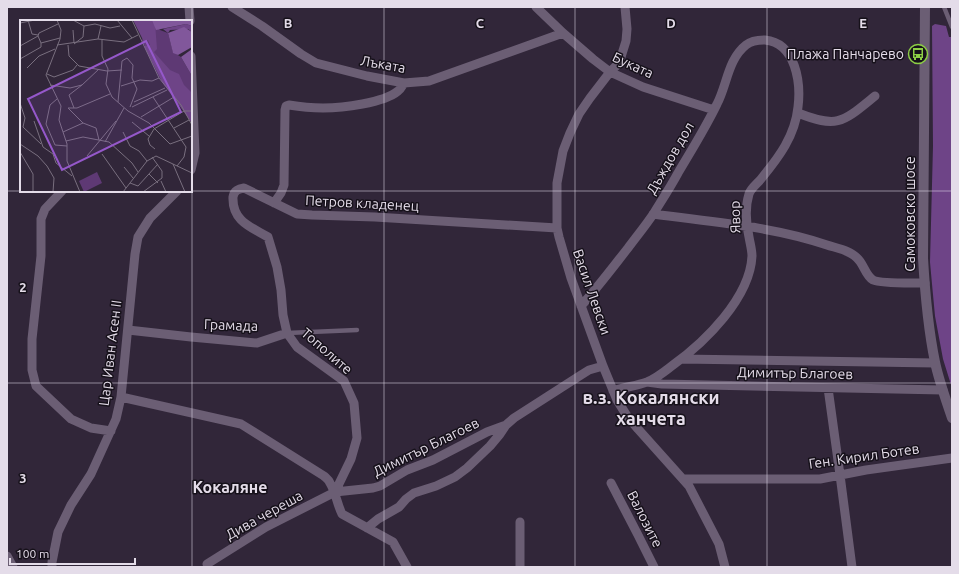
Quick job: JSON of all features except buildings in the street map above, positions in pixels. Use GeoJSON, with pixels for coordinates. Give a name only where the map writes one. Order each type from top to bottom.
{"type":"FeatureCollection","features":[{"type":"Feature","properties":{"kind":"main road","name":"Самоковско шосе"},"geometry":{"type":"LineString","coordinates":[[925,7],[923,258],[928,320],[935,363],[952,418]]}},
{"type":"Feature","properties":{"kind":"street"},"geometry":{"type":"LineString","coordinates":[[190,7],[190,20]]}},
{"type":"Feature","properties":{"kind":"street","name":"Лъката"},"geometry":{"type":"LineString","coordinates":[[232,7],[316,63],[404,83],[429,81],[563,33]]}},
{"type":"Feature","properties":{"kind":"street","name":"Буката"},"geometry":{"type":"LineString","coordinates":[[536,7],[563,33],[610,72],[643,87],[714,110]]}},
{"type":"Feature","properties":{"kind":"street","name":"Васил Левски"},"geometry":{"type":"LineString","coordinates":[[625,7],[627,28],[626,41],[618,64],[610,72],[579,114],[573,124],[566,142],[557,183],[557,228],[581,306],[613,390],[627,416],[689,486],[719,544],[725,567]]}},
{"type":"Feature","properties":{"kind":"street","name":"Дъждов дол"},"geometry":{"type":"LineString","coordinates":[[581,306],[653,214],[714,110],[732,64],[739,53],[746,45],[756,41],[771,41],[780,46]]}},
{"type":"Feature","properties":{"kind":"street","name":"Явор"},"geometry":{"type":"LineString","coordinates":[[681,359],[714,330],[742,289],[746,280],[752,256],[746,214],[750,191],[786,146],[798,113],[799,96],[796,69],[791,57],[780,46]]}},
{"type":"Feature","properties":{"kind":"street"},"geometry":{"type":"LineString","coordinates":[[274,203],[281,193],[284,185],[286,106],[325,108],[382,100],[398,92],[404,83]]}},
{"type":"Feature","properties":{"kind":"street"},"geometry":{"type":"LineString","coordinates":[[192,95],[195,152],[192,166]]}},
{"type":"Feature","properties":{"kind":"street"},"geometry":{"type":"LineString","coordinates":[[798,113],[825,122],[835,122],[850,115],[875,96]]}},
{"type":"Feature","properties":{"kind":"street","name":"Петров кладенец"},"geometry":{"type":"LineString","coordinates":[[268,237],[248,226],[239,219],[235,211],[233,199],[233,194],[236,191],[244,188],[297,214],[557,228]]}},
{"type":"Feature","properties":{"kind":"street"},"geometry":{"type":"LineString","coordinates":[[61,192],[45,209],[41,219],[41,256],[32,339],[32,370],[36,386],[71,419],[90,428],[111,431]]}},
{"type":"Feature","properties":{"kind":"street","name":"Цар Иван Асен II"},"geometry":{"type":"LineString","coordinates":[[52,567],[58,532],[91,474],[116,419],[121,397],[138,237],[150,218],[176,192]]}},
{"type":"Feature","properties":{"kind":"street"},"geometry":{"type":"LineString","coordinates":[[653,214],[799,236],[844,250],[857,257],[871,278],[875,280],[884,282],[925,283]]}},
{"type":"Feature","properties":{"kind":"street","name":"Тополите"},"geometry":{"type":"LineString","coordinates":[[268,237],[277,267],[287,333],[297,347],[344,381],[354,403],[357,438],[350,459],[335,492]]}},
{"type":"Feature","properties":{"kind":"street","name":"Грамада"},"geometry":{"type":"LineString","coordinates":[[128,330],[257,343],[287,333]]}},
{"type":"Feature","properties":{"kind":"street","name":"Димитър Благоев"},"geometry":{"type":"LineString","coordinates":[[613,390],[647,382],[681,359],[935,363]]}},
{"type":"Feature","properties":{"kind":"street","name":"Димитър Благоев"},"geometry":{"type":"LineString","coordinates":[[367,528],[414,494],[456,477],[490,446],[506,425],[514,418],[589,370],[603,366]]}},
{"type":"Feature","properties":{"kind":"street","name":"Димитър Благоев"},"geometry":{"type":"LineString","coordinates":[[647,382],[662,384],[943,390]]}},
{"type":"Feature","properties":{"kind":"street"},"geometry":{"type":"LineString","coordinates":[[828,388],[852,567]]}},
{"type":"Feature","properties":{"kind":"street"},"geometry":{"type":"LineString","coordinates":[[121,397],[241,424],[324,476],[330,482],[335,492],[338,506],[342,514],[350,520],[392,542],[407,567]]}},
{"type":"Feature","properties":{"kind":"street","name":"Димитър Благоев"},"geometry":{"type":"LineString","coordinates":[[335,492],[380,486],[407,470],[433,460],[487,432],[506,425]]}},
{"type":"Feature","properties":{"kind":"street","name":"Ген. Кирил Ботев"},"geometry":{"type":"LineString","coordinates":[[684,479],[820,479],[866,470],[952,458]]}},
{"type":"Feature","properties":{"kind":"street","name":"Валозите"},"geometry":{"type":"LineString","coordinates":[[610,484],[638,534],[654,567]]}},
{"type":"Feature","properties":{"kind":"street","name":"Дива череша"},"geometry":{"type":"LineString","coordinates":[[207,564],[266,527],[335,492]]}},
{"type":"Feature","properties":{"kind":"street"},"geometry":{"type":"LineString","coordinates":[[520,522],[520,567]]}},
{"type":"Feature","properties":{"kind":"street"},"geometry":{"type":"LineString","coordinates":[[7,556],[13,567]]}},
{"type":"Feature","properties":{"kind":"lane"},"geometry":{"type":"LineString","coordinates":[[944,7],[952,27]]}},
{"type":"Feature","properties":{"kind":"lane","name":"Грамада"},"geometry":{"type":"LineString","coordinates":[[287,333],[357,330]]}},
{"type":"Feature","properties":{"kind":"shaded area"},"geometry":{"type":"Polygon","coordinates":[[[935,24],[946,26],[949,37],[952,37],[952,388],[943,359],[935,316],[930,262],[933,146],[932,26],[935,24]]]}},
{"type":"Feature","properties":{"kind":"place","name":"Плажа Панчарево"},"geometry":{"type":"Point","coordinates":[918,54]}},
{"type":"Feature","properties":{"kind":"district","name":"в.з. Кокалянски ханчета"},"geometry":{"type":"Point","coordinates":[651,408]}},
{"type":"Feature","properties":{"kind":"district","name":"Кокаляне"},"geometry":{"type":"Point","coordinates":[230,487]}}]}
